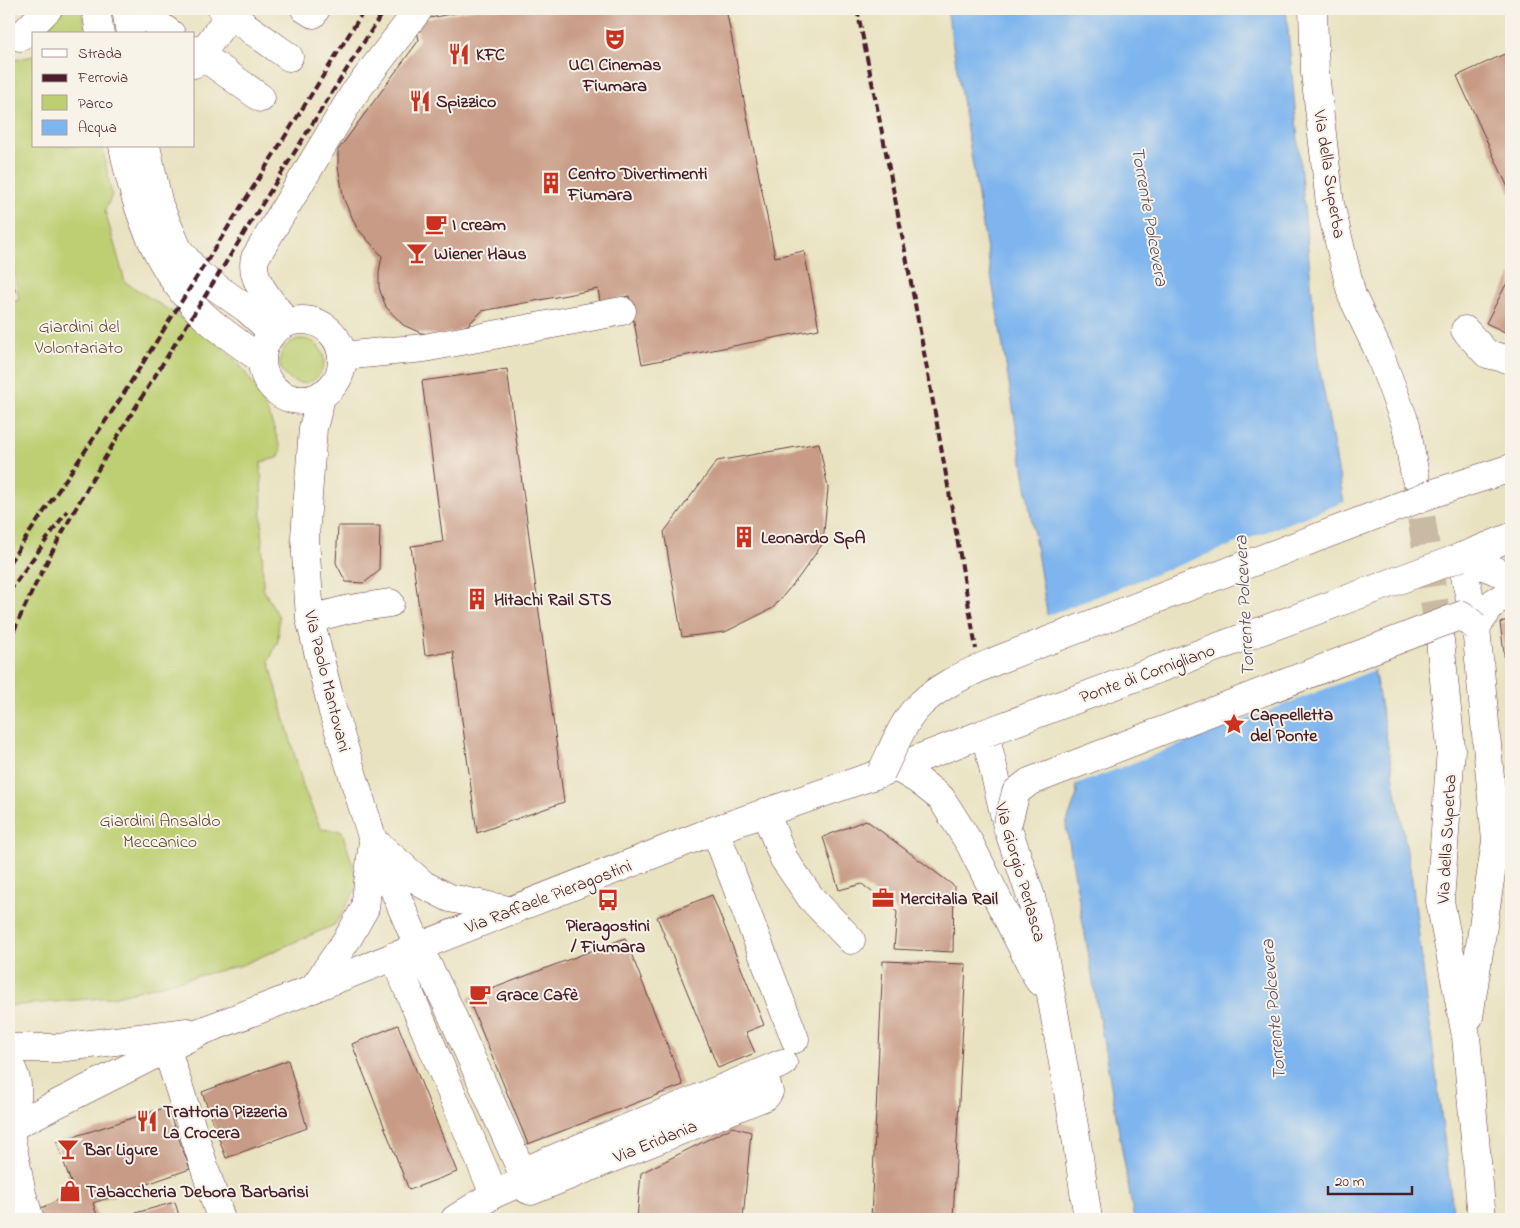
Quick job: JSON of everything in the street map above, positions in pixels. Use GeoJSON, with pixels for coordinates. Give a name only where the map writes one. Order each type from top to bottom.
{"type":"FeatureCollection","features":[{"type":"Feature","properties":{"kind":"street"},"geometry":{"type":"LineString","coordinates":[[18,34],[22,16],[30,9]]}},
{"type":"Feature","properties":{"kind":"street"},"geometry":{"type":"LineString","coordinates":[[18,34],[48,9]]}},
{"type":"Feature","properties":{"kind":"street"},"geometry":{"type":"LineString","coordinates":[[96,9],[100,32]]}},
{"type":"Feature","properties":{"kind":"street"},"geometry":{"type":"LineString","coordinates":[[305,9],[313,14],[316,9]]}},
{"type":"Feature","properties":{"kind":"street"},"geometry":{"type":"LineString","coordinates":[[280,328],[253,270],[255,258],[353,95],[419,9]]}},
{"type":"Feature","properties":{"kind":"street","name":"Via della Superba"},"geometry":{"type":"LineString","coordinates":[[1313,9],[1315,73],[1330,204],[1352,296],[1378,350],[1406,425],[1423,485]]}},
{"type":"Feature","properties":{"kind":"street"},"geometry":{"type":"LineString","coordinates":[[261,98],[196,56],[229,11],[289,57]]}},
{"type":"Feature","properties":{"kind":"street"},"geometry":{"type":"LineString","coordinates":[[135,20],[166,32]]}},
{"type":"Feature","properties":{"kind":"street"},"geometry":{"type":"LineString","coordinates":[[122,148],[138,210],[159,258],[178,286],[204,315],[262,360]]}},
{"type":"Feature","properties":{"kind":"street"},"geometry":{"type":"LineString","coordinates":[[146,148],[159,205],[178,249],[199,275],[248,309],[280,328]]}},
{"type":"Feature","properties":{"kind":"street"},"geometry":{"type":"LineString","coordinates":[[342,356],[424,348],[622,311]]}},
{"type":"Feature","properties":{"kind":"street"},"geometry":{"type":"LineString","coordinates":[[299,320],[312,321],[323,326],[332,334],[342,356],[337,378],[322,394],[305,400],[285,396],[272,386],[263,372],[263,350],[280,328],[299,320]]}},
{"type":"Feature","properties":{"kind":"street"},"geometry":{"type":"LineString","coordinates":[[1465,330],[1487,354],[1511,360]]}},
{"type":"Feature","properties":{"kind":"street","name":"Via Paolo Mantovani"},"geometry":{"type":"LineString","coordinates":[[322,394],[313,428],[306,537],[310,619],[333,712],[406,951]]}},
{"type":"Feature","properties":{"kind":"street"},"geometry":{"type":"LineString","coordinates":[[295,399],[313,428]]}},
{"type":"Feature","properties":{"kind":"street"},"geometry":{"type":"LineString","coordinates":[[888,770],[913,712],[925,700],[962,677],[1000,659],[1423,485],[1511,468]]}},
{"type":"Feature","properties":{"kind":"street","name":"Ponte di Cornigliano"},"geometry":{"type":"LineString","coordinates":[[888,770],[1511,537]]}},
{"type":"Feature","properties":{"kind":"street"},"geometry":{"type":"LineString","coordinates":[[1461,557],[1511,577]]}},
{"type":"Feature","properties":{"kind":"street"},"geometry":{"type":"LineString","coordinates":[[1461,557],[1476,627],[1496,840],[1466,1036],[1482,1219]]}},
{"type":"Feature","properties":{"kind":"street"},"geometry":{"type":"LineString","coordinates":[[1476,627],[1494,602],[1511,593]]}},
{"type":"Feature","properties":{"kind":"street"},"geometry":{"type":"LineString","coordinates":[[310,619],[349,609],[390,603]]}},
{"type":"Feature","properties":{"kind":"street"},"geometry":{"type":"LineString","coordinates":[[1007,826],[1016,792],[1029,782],[1462,616],[1476,627]]}},
{"type":"Feature","properties":{"kind":"street","name":"Via della Superba"},"geometry":{"type":"LineString","coordinates":[[1440,640],[1451,749],[1440,901],[1466,1036]]}},
{"type":"Feature","properties":{"kind":"street","name":"Via Giorgio Perlasca"},"geometry":{"type":"LineString","coordinates":[[985,733],[1007,826],[1031,897],[1054,1012],[1088,1219]]}},
{"type":"Feature","properties":{"kind":"street","name":"Via Raffaele Pieragostini"},"geometry":{"type":"LineString","coordinates":[[9,1128],[167,1050],[202,1030],[313,989],[715,830],[888,770]]}},
{"type":"Feature","properties":{"kind":"street","name":"Via Giorgio Perlasca"},"geometry":{"type":"LineString","coordinates":[[888,770],[918,780],[941,798],[957,822],[993,886],[1054,1012]]}},
{"type":"Feature","properties":{"kind":"street"},"geometry":{"type":"LineString","coordinates":[[765,812],[784,859],[812,898],[851,940]]}},
{"type":"Feature","properties":{"kind":"street","name":"Via Eridania"},"geometry":{"type":"LineString","coordinates":[[455,1219],[522,1177],[655,1129],[780,1058],[715,830]]}},
{"type":"Feature","properties":{"kind":"street"},"geometry":{"type":"LineString","coordinates":[[373,840],[424,885],[450,898],[513,911]]}},
{"type":"Feature","properties":{"kind":"street","name":"Via Paolo Mantovani"},"geometry":{"type":"LineString","coordinates":[[313,989],[348,938],[365,908],[373,840]]}},
{"type":"Feature","properties":{"kind":"street"},"geometry":{"type":"LineString","coordinates":[[406,951],[447,1004],[522,1177]]}},
{"type":"Feature","properties":{"kind":"street"},"geometry":{"type":"LineString","coordinates":[[406,951],[494,1194]]}},
{"type":"Feature","properties":{"kind":"street","name":"Via Raffaele Pieragostini"},"geometry":{"type":"LineString","coordinates":[[9,1048],[58,1048],[202,1030]]}},
{"type":"Feature","properties":{"kind":"street"},"geometry":{"type":"LineString","coordinates":[[167,1050],[221,1219]]}},
{"type":"Feature","properties":{"kind":"street"},"geometry":{"type":"LineString","coordinates":[[9,1064],[14,1072],[18,1100],[9,1128],[22,1194],[30,1219]]}},
{"type":"Feature","properties":{"kind":"green space"},"geometry":{"type":"Polygon","coordinates":[[[58,9],[81,9],[87,32],[47,32],[37,30],[58,9]]]}},
{"type":"Feature","properties":{"kind":"green space","name":"Giardini Ansaldo Meccanico"},"geometry":{"type":"Polygon","coordinates":[[[32,56],[32,148],[102,148],[112,195],[105,211],[125,282],[204,333],[232,357],[255,387],[270,418],[281,451],[278,458],[261,462],[263,589],[279,617],[278,641],[269,661],[304,789],[321,829],[342,831],[359,885],[334,925],[242,965],[112,997],[9,1006],[9,302],[19,300],[9,247],[9,61],[32,56]]]}},
{"type":"Feature","properties":{"kind":"green space"},"geometry":{"type":"Polygon","coordinates":[[[298,339],[306,339],[318,345],[324,361],[318,377],[306,383],[298,383],[286,377],[280,365],[280,357],[286,345],[298,339]]]}},
{"type":"Feature","properties":{"kind":"water","name":"Torrente Polcevera"},"geometry":{"type":"Polygon","coordinates":[[[947,9],[1286,9],[1318,359],[1412,879],[1454,1219],[1134,1219],[1066,825],[1077,794],[947,9]]]}},
{"type":"Feature","properties":{"kind":"pier"},"geometry":{"type":"Polygon","coordinates":[[[1347,501],[1377,669],[1073,786],[1044,617],[1347,501]]]}},
{"type":"Feature","properties":{"kind":"building","name":"Centro Divertimenti Fiumara"},"geometry":{"type":"Polygon","coordinates":[[[475,9],[726,9],[775,257],[804,251],[819,329],[642,364],[629,296],[600,302],[598,289],[482,311],[469,324],[455,332],[439,335],[421,333],[403,325],[386,307],[379,288],[382,256],[357,228],[344,200],[338,167],[338,150],[419,40],[415,21],[475,9]]]}},
{"type":"Feature","properties":{"kind":"building"},"geometry":{"type":"Polygon","coordinates":[[[1511,51],[1511,194],[1457,76],[1511,51]]]}},
{"type":"Feature","properties":{"kind":"building"},"geometry":{"type":"Polygon","coordinates":[[[9,263],[15,292],[9,293],[9,263]]]}},
{"type":"Feature","properties":{"kind":"building"},"geometry":{"type":"Polygon","coordinates":[[[1511,275],[1511,335],[1486,323],[1511,275]]]}},
{"type":"Feature","properties":{"kind":"building","name":"Hitachi Rail STS"},"geometry":{"type":"Polygon","coordinates":[[[507,369],[564,802],[477,833],[453,652],[425,655],[411,546],[443,542],[422,381],[507,369]]]}},
{"type":"Feature","properties":{"kind":"building","name":"Leonardo SpA"},"geometry":{"type":"Polygon","coordinates":[[[819,443],[828,488],[823,543],[799,577],[773,608],[725,632],[682,637],[664,532],[717,461],[819,443]]]}},
{"type":"Feature","properties":{"kind":"building"},"geometry":{"type":"Polygon","coordinates":[[[338,526],[380,526],[379,571],[364,583],[346,582],[336,563],[338,526]]]}},
{"type":"Feature","properties":{"kind":"building"},"geometry":{"type":"Polygon","coordinates":[[[1511,618],[1511,697],[1510,697],[1500,623],[1511,618]]]}},
{"type":"Feature","properties":{"kind":"building"},"geometry":{"type":"Polygon","coordinates":[[[866,820],[954,886],[953,952],[894,949],[897,912],[862,884],[839,890],[823,837],[866,820]]]}},
{"type":"Feature","properties":{"kind":"building"},"geometry":{"type":"Polygon","coordinates":[[[712,895],[764,1025],[746,1032],[755,1053],[718,1068],[657,917],[712,895]]]}},
{"type":"Feature","properties":{"kind":"building"},"geometry":{"type":"Polygon","coordinates":[[[625,938],[683,1085],[528,1144],[468,998],[625,938]]]}},
{"type":"Feature","properties":{"kind":"building"},"geometry":{"type":"Polygon","coordinates":[[[883,961],[966,964],[953,1219],[871,1219],[883,961]]]}},
{"type":"Feature","properties":{"kind":"building"},"geometry":{"type":"Polygon","coordinates":[[[398,1025],[457,1172],[409,1190],[352,1044],[398,1025]]]}},
{"type":"Feature","properties":{"kind":"building"},"geometry":{"type":"Polygon","coordinates":[[[288,1060],[307,1128],[226,1158],[202,1092],[288,1060]]]}},
{"type":"Feature","properties":{"kind":"building"},"geometry":{"type":"Polygon","coordinates":[[[1511,1061],[1511,1095],[1510,1095],[1506,1062],[1511,1061]]]}},
{"type":"Feature","properties":{"kind":"building"},"geometry":{"type":"Polygon","coordinates":[[[167,1107],[190,1169],[93,1203],[98,1219],[41,1219],[38,1209],[51,1204],[62,1196],[71,1183],[57,1142],[167,1107]]]}},
{"type":"Feature","properties":{"kind":"building"},"geometry":{"type":"Polygon","coordinates":[[[733,1127],[751,1132],[743,1219],[637,1219],[641,1173],[733,1127]]]}},
{"type":"Feature","properties":{"kind":"building"},"geometry":{"type":"Polygon","coordinates":[[[175,1202],[180,1219],[114,1219],[175,1202]]]}},
{"type":"Feature","properties":{"kind":"tunnel"},"geometry":{"type":"LineString","coordinates":[[1415,476],[1440,640]]}},
{"type":"Feature","properties":{"kind":"railway"},"geometry":{"type":"LineString","coordinates":[[9,563],[119,401],[365,9]]}},
{"type":"Feature","properties":{"kind":"railway"},"geometry":{"type":"LineString","coordinates":[[9,642],[49,558],[117,438],[385,9]]}},
{"type":"Feature","properties":{"kind":"railway"},"geometry":{"type":"LineString","coordinates":[[857,9],[920,328],[976,649]]}},
{"type":"Feature","properties":{"kind":"railway"},"geometry":{"type":"LineString","coordinates":[[9,592],[67,511]]}},
{"type":"Feature","properties":{"kind":"place","name":"UCI Cinemas Fiumara"},"geometry":{"type":"Point","coordinates":[615,39]}},
{"type":"Feature","properties":{"kind":"place","name":"KFC"},"geometry":{"type":"Point","coordinates":[459,54]}},
{"type":"Feature","properties":{"kind":"place","name":"Spizzico"},"geometry":{"type":"Point","coordinates":[420,101]}},
{"type":"Feature","properties":{"kind":"place","name":"Centro Divertimenti Fiumara"},"geometry":{"type":"Point","coordinates":[551,183]}},
{"type":"Feature","properties":{"kind":"place","name":"I cream"},"geometry":{"type":"Point","coordinates":[436,224]}},
{"type":"Feature","properties":{"kind":"place","name":"Wiener Haus"},"geometry":{"type":"Point","coordinates":[417,253]}},
{"type":"Feature","properties":{"kind":"place","name":"Leonardo SpA"},"geometry":{"type":"Point","coordinates":[744,537]}},
{"type":"Feature","properties":{"kind":"place","name":"Hitachi Rail STS"},"geometry":{"type":"Point","coordinates":[477,599]}},
{"type":"Feature","properties":{"kind":"place","name":"Cappelletta del Ponte"},"geometry":{"type":"Point","coordinates":[1234,724]}},
{"type":"Feature","properties":{"kind":"place","name":"Mercitalia Rail"},"geometry":{"type":"Point","coordinates":[883,898]}},
{"type":"Feature","properties":{"kind":"place","name":"Pieragostini / Fiumara"},"geometry":{"type":"Point","coordinates":[608,900]}},
{"type":"Feature","properties":{"kind":"place","name":"Grace Cafè"},"geometry":{"type":"Point","coordinates":[480,994]}},
{"type":"Feature","properties":{"kind":"place","name":"Trattoria Pizzeria La Crocera"},"geometry":{"type":"Point","coordinates":[147,1121]}},
{"type":"Feature","properties":{"kind":"place","name":"Bar Ligure"},"geometry":{"type":"Point","coordinates":[68,1149]}},
{"type":"Feature","properties":{"kind":"place","name":"Tabaccheria Debora Barbarisi"},"geometry":{"type":"Point","coordinates":[70,1191]}},
{"type":"Feature","properties":{"kind":"park label","name":"Giardini del Volontariato"},"geometry":{"type":"Point","coordinates":[79,336]}}]}
